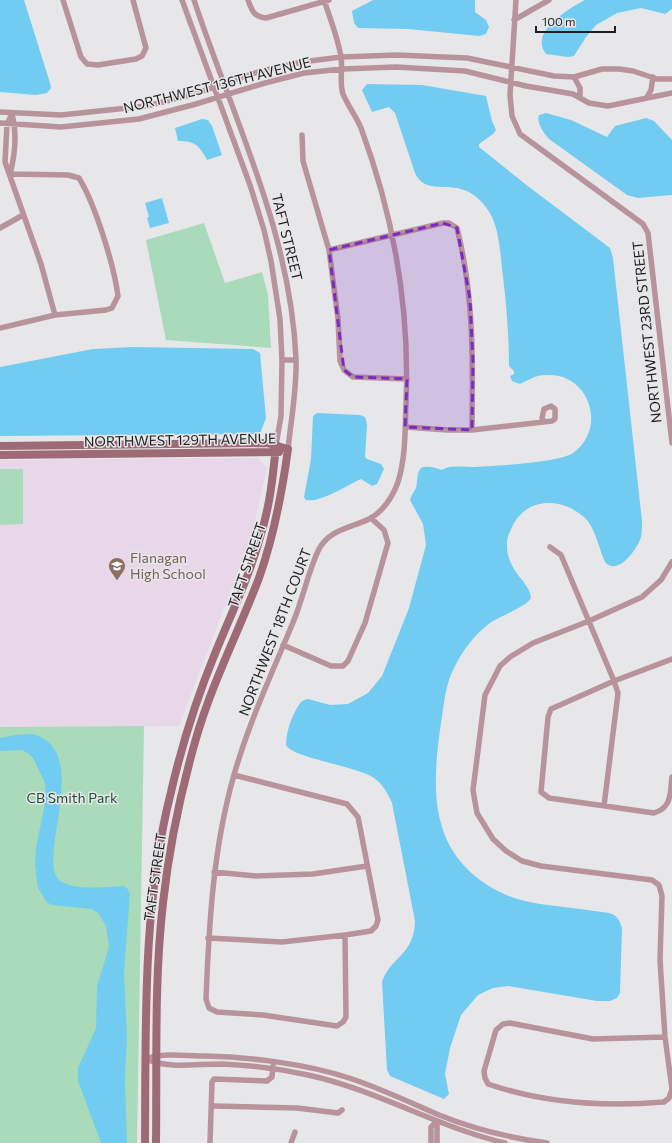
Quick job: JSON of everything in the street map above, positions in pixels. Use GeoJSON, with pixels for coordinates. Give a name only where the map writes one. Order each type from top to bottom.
{"type":"FeatureCollection","features":[{"type":"Feature","properties":{"kind":"street"},"geometry":{"type":"LineString","coordinates":[[63,0],[81,57],[88,64],[98,65],[136,59],[142,56],[146,48],[133,0]]}},
{"type":"Feature","properties":{"kind":"street","name":"TAFT STREET"},"geometry":{"type":"LineString","coordinates":[[144,1143],[148,948],[152,901],[170,793],[201,689],[236,607],[262,534],[272,493],[281,416],[282,360],[280,320],[271,261],[264,230],[250,185],[182,0]]}},
{"type":"Feature","properties":{"kind":"street","name":"TAFT STREET"},"geometry":{"type":"LineString","coordinates":[[156,1143],[159,949],[171,843],[198,733],[223,662],[246,612],[272,537],[282,495],[295,386],[296,360],[292,315],[274,229],[260,182],[194,0]]}},
{"type":"Feature","properties":{"kind":"street"},"geometry":{"type":"LineString","coordinates":[[248,0],[253,13],[259,18],[266,18],[326,0]]}},
{"type":"Feature","properties":{"kind":"street","name":"NORTHWEST 18TH COURT"},"geometry":{"type":"LineString","coordinates":[[326,0],[341,57],[342,92],[359,124],[379,180],[393,235],[404,296],[407,379],[405,427],[399,479],[392,496],[384,506],[370,518],[334,532],[320,548],[296,617],[258,707],[234,775],[214,872],[208,938],[206,999],[209,1008],[217,1012],[278,1017],[337,1026],[344,1022],[347,1011],[345,936]]}},
{"type":"Feature","properties":{"kind":"street","name":"NORTHWEST 23RD STREET"},"geometry":{"type":"LineString","coordinates":[[516,0],[511,82],[512,116],[520,134],[643,224],[648,233],[672,443]]}},
{"type":"Feature","properties":{"kind":"street"},"geometry":{"type":"LineString","coordinates":[[514,20],[550,0]]}},
{"type":"Feature","properties":{"kind":"street","name":"NORTHWEST 136TH AVENUE"},"geometry":{"type":"LineString","coordinates":[[0,112],[12,114],[61,115],[140,107],[215,87],[261,71],[341,57],[397,55],[467,58],[535,73],[574,78],[594,71],[618,69],[633,71],[653,77],[657,80],[672,79]]}},
{"type":"Feature","properties":{"kind":"street","name":"NORTHWEST 136TH AVENUE"},"geometry":{"type":"LineString","coordinates":[[0,123],[61,127],[108,123],[150,116],[304,73],[342,69],[396,67],[465,71],[573,94],[594,104],[608,106],[672,92]]}},
{"type":"Feature","properties":{"kind":"street"},"geometry":{"type":"LineString","coordinates":[[647,97],[651,90],[653,77]]}},
{"type":"Feature","properties":{"kind":"street"},"geometry":{"type":"LineString","coordinates":[[574,78],[579,85],[580,98]]}},
{"type":"Feature","properties":{"kind":"street"},"geometry":{"type":"LineString","coordinates":[[12,114],[7,124],[5,162],[40,264],[55,315]]}},
{"type":"Feature","properties":{"kind":"street"},"geometry":{"type":"LineString","coordinates":[[10,174],[13,163],[15,125],[12,114]]}},
{"type":"Feature","properties":{"kind":"street"},"geometry":{"type":"LineString","coordinates":[[302,135],[303,161],[329,250],[338,319],[340,361],[348,374],[353,378],[407,379]]}},
{"type":"Feature","properties":{"kind":"street"},"geometry":{"type":"LineString","coordinates":[[0,328],[55,315],[106,310],[112,308],[116,304],[118,296],[117,285],[104,242],[84,186],[79,178],[68,174],[10,174]]}},
{"type":"Feature","properties":{"kind":"street"},"geometry":{"type":"LineString","coordinates":[[250,185],[260,182]]}},
{"type":"Feature","properties":{"kind":"street"},"geometry":{"type":"LineString","coordinates":[[0,228],[23,215]]}},
{"type":"Feature","properties":{"kind":"street"},"geometry":{"type":"LineString","coordinates":[[329,250],[449,223],[457,228],[462,247],[470,299],[473,361],[472,430]]}},
{"type":"Feature","properties":{"kind":"street"},"geometry":{"type":"LineString","coordinates":[[271,261],[281,258]]}},
{"type":"Feature","properties":{"kind":"street"},"geometry":{"type":"LineString","coordinates":[[282,360],[296,360]]}},
{"type":"Feature","properties":{"kind":"street"},"geometry":{"type":"LineString","coordinates":[[405,427],[472,430],[544,422]]}},
{"type":"Feature","properties":{"kind":"street","name":"NORTHWEST 129TH AVENUE"},"geometry":{"type":"LineString","coordinates":[[0,446],[267,443],[276,449]]}},
{"type":"Feature","properties":{"kind":"street"},"geometry":{"type":"LineString","coordinates":[[28,446],[35,455]]}},
{"type":"Feature","properties":{"kind":"street","name":"NORTHWEST 129TH AVENUE"},"geometry":{"type":"LineString","coordinates":[[0,455],[288,449]]}},
{"type":"Feature","properties":{"kind":"street"},"geometry":{"type":"LineString","coordinates":[[283,645],[331,666],[343,666],[348,662],[365,623],[388,543],[384,530],[370,518]]}},
{"type":"Feature","properties":{"kind":"street"},"geometry":{"type":"LineString","coordinates":[[550,547],[561,555],[618,693],[604,806]]}},
{"type":"Feature","properties":{"kind":"street"},"geometry":{"type":"LineString","coordinates":[[665,1037],[593,1039],[510,1023],[503,1024],[496,1030],[484,1071],[484,1078],[488,1084],[500,1088],[583,1103],[664,1102],[669,1098],[672,1089],[665,1037],[660,960],[662,896],[659,885],[652,880],[541,866],[522,861],[506,851],[493,839],[477,813],[473,790],[485,694],[500,666],[510,657],[533,643],[589,621],[642,597],[661,580],[672,562]]}},
{"type":"Feature","properties":{"kind":"street"},"geometry":{"type":"LineString","coordinates":[[236,607],[246,612]]}},
{"type":"Feature","properties":{"kind":"street"},"geometry":{"type":"LineString","coordinates":[[672,659],[614,681],[551,709],[548,717],[541,792],[544,796],[549,798],[654,813],[664,810],[670,801],[672,777]]}},
{"type":"Feature","properties":{"kind":"street"},"geometry":{"type":"LineString","coordinates":[[208,938],[282,942],[345,936],[371,930],[376,926],[378,920],[358,816],[354,809],[348,804],[234,775]]}},
{"type":"Feature","properties":{"kind":"street"},"geometry":{"type":"LineString","coordinates":[[214,872],[256,876],[313,874],[368,866]]}},
{"type":"Feature","properties":{"kind":"street"},"geometry":{"type":"LineString","coordinates":[[146,1060],[157,1055],[222,1057],[274,1062],[347,1077],[471,1126],[503,1136],[547,1143]]}},
{"type":"Feature","properties":{"kind":"street"},"geometry":{"type":"LineString","coordinates":[[146,1060],[157,1064],[222,1064],[273,1069],[308,1075],[350,1086],[392,1101],[437,1121],[505,1143]]}},
{"type":"Feature","properties":{"kind":"street"},"geometry":{"type":"LineString","coordinates":[[210,1143],[212,1082],[214,1079],[267,1081],[272,1077],[274,1062]]}},
{"type":"Feature","properties":{"kind":"street"},"geometry":{"type":"LineString","coordinates":[[214,1106],[298,1108],[338,1113],[342,1110]]}},
{"type":"Feature","properties":{"kind":"street"},"geometry":{"type":"LineString","coordinates":[[431,1143],[431,1127],[437,1121]]}},
{"type":"Feature","properties":{"kind":"street"},"geometry":{"type":"LineString","coordinates":[[437,1121],[437,1143]]}},
{"type":"Feature","properties":{"kind":"street"},"geometry":{"type":"LineString","coordinates":[[291,1143],[295,1132],[297,1143]]}},
{"type":"Feature","properties":{"kind":"highlighted area"},"geometry":{"type":"Polygon","coordinates":[[[443,223],[457,228],[470,299],[473,361],[472,430],[405,427],[407,379],[353,377],[344,370],[329,250],[443,223]]]}},
{"type":"Feature","properties":{"kind":"shaded area","name":"Flanagan High School"},"geometry":{"type":"Polygon","coordinates":[[[258,458],[267,468],[251,538],[179,726],[0,727],[0,460],[258,458]]]}},
{"type":"Feature","properties":{"kind":"green space"},"geometry":{"type":"Polygon","coordinates":[[[204,223],[225,283],[262,272],[268,295],[271,348],[166,340],[146,240],[204,223]]]}},
{"type":"Feature","properties":{"kind":"green space"},"geometry":{"type":"Polygon","coordinates":[[[0,469],[23,469],[23,524],[0,525],[0,469]]]}},
{"type":"Feature","properties":{"kind":"green space","name":"CB Smith Park"},"geometry":{"type":"Polygon","coordinates":[[[144,726],[137,1143],[0,1143],[0,727],[144,726]]]}},
{"type":"Feature","properties":{"kind":"water"},"geometry":{"type":"Polygon","coordinates":[[[0,0],[24,0],[50,83],[51,88],[47,93],[36,95],[0,92],[0,0]]]}},
{"type":"Feature","properties":{"kind":"water"},"geometry":{"type":"Polygon","coordinates":[[[373,0],[475,0],[475,12],[486,20],[489,27],[486,34],[479,36],[408,29],[358,28],[354,23],[352,11],[373,0]]]}},
{"type":"Feature","properties":{"kind":"water"},"geometry":{"type":"Polygon","coordinates":[[[585,0],[672,0],[672,9],[665,14],[641,8],[617,13],[596,25],[586,37],[574,56],[568,57],[546,54],[542,46],[542,37],[546,29],[561,15],[585,0]]]}},
{"type":"Feature","properties":{"kind":"water"},"geometry":{"type":"Polygon","coordinates":[[[367,84],[422,85],[486,96],[492,121],[496,130],[479,144],[479,147],[610,248],[613,258],[642,521],[641,537],[632,554],[621,564],[610,566],[605,562],[590,524],[579,513],[559,504],[549,503],[539,504],[529,508],[521,514],[514,523],[508,535],[508,553],[514,569],[527,586],[531,598],[524,605],[494,620],[484,628],[469,643],[457,661],[445,695],[436,770],[436,792],[439,814],[445,834],[454,853],[469,871],[489,886],[500,892],[524,901],[606,912],[614,915],[620,921],[622,928],[620,993],[617,998],[610,1001],[597,1001],[508,986],[493,988],[478,995],[461,1015],[450,1048],[445,1074],[449,1094],[444,1099],[390,1076],[387,1070],[382,982],[390,967],[411,942],[414,933],[415,921],[392,803],[383,786],[374,778],[366,774],[312,758],[291,750],[286,745],[287,734],[293,716],[302,701],[308,699],[330,705],[348,704],[368,693],[382,676],[409,608],[426,545],[423,524],[410,500],[416,488],[418,473],[421,468],[429,467],[442,470],[452,467],[509,465],[540,462],[565,456],[573,453],[584,442],[590,430],[591,417],[589,404],[583,392],[573,382],[561,376],[539,376],[520,384],[512,381],[510,376],[514,374],[514,371],[509,366],[507,317],[500,248],[498,235],[492,217],[487,208],[473,194],[457,188],[430,186],[424,184],[419,179],[415,173],[395,113],[389,107],[372,112],[362,90],[367,84]]]}},
{"type":"Feature","properties":{"kind":"water"},"geometry":{"type":"Polygon","coordinates":[[[546,113],[571,120],[607,137],[615,126],[646,118],[654,121],[672,140],[672,195],[638,198],[627,195],[549,139],[541,128],[538,118],[539,115],[546,113]]]}},
{"type":"Feature","properties":{"kind":"water"},"geometry":{"type":"Polygon","coordinates":[[[202,119],[208,120],[212,126],[222,155],[207,160],[199,147],[193,143],[178,141],[175,128],[202,119]]]}},
{"type":"Feature","properties":{"kind":"water"},"geometry":{"type":"Polygon","coordinates":[[[162,198],[169,223],[150,228],[145,203],[162,198]]]}},
{"type":"Feature","properties":{"kind":"water"},"geometry":{"type":"Polygon","coordinates":[[[133,347],[253,349],[260,353],[266,418],[260,434],[0,436],[0,367],[93,349],[133,347]]]}},
{"type":"Feature","properties":{"kind":"water"},"geometry":{"type":"Polygon","coordinates":[[[317,413],[360,415],[365,417],[367,424],[365,457],[381,464],[384,469],[377,484],[372,486],[361,479],[319,499],[306,500],[304,497],[311,459],[313,416],[317,413]]]}},
{"type":"Feature","properties":{"kind":"water"},"geometry":{"type":"Polygon","coordinates":[[[32,734],[50,743],[59,760],[62,781],[54,850],[54,868],[59,880],[72,886],[81,887],[123,886],[127,888],[130,894],[124,971],[127,1036],[125,1080],[127,1143],[101,1143],[78,1081],[78,1068],[96,1028],[97,986],[109,947],[106,926],[98,913],[92,909],[51,905],[46,901],[38,888],[35,866],[36,847],[46,799],[45,783],[33,758],[26,752],[22,750],[0,751],[0,738],[32,734]]]}},
{"type":"Feature","properties":{"kind":"place","name":"Flanagan High School"},"geometry":{"type":"Point","coordinates":[117,581]}}]}
